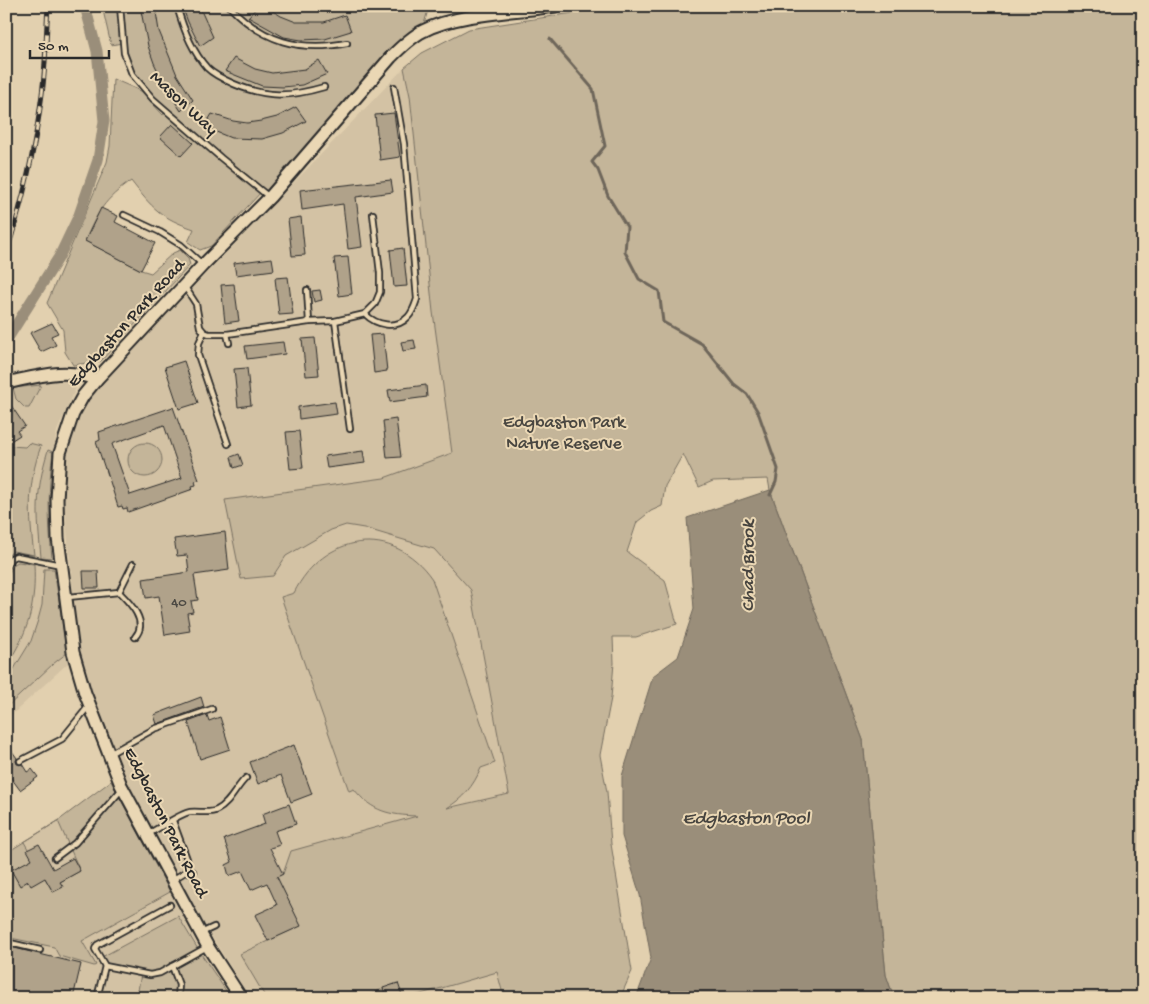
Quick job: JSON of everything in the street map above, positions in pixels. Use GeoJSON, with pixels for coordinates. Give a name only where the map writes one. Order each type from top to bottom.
{"type":"FeatureCollection","features":[{"type":"Feature","properties":{"kind":"street","name":"Edgbaston Park Road"},"geometry":{"type":"LineString","coordinates":[[241,998],[208,946],[123,788],[90,705],[73,652],[58,538],[56,499],[60,453],[73,414],[83,396],[96,380],[203,265],[270,197],[391,57],[405,44],[422,31],[443,23],[555,6]]}},
{"type":"Feature","properties":{"kind":"street"},"geometry":{"type":"LineString","coordinates":[[6,383],[52,374],[77,374],[96,380]]}},
{"type":"Feature","properties":{"kind":"lane","name":"Mason Way"},"geometry":{"type":"LineString","coordinates":[[120,6],[124,53],[132,74],[153,99],[221,158],[270,197]]}},
{"type":"Feature","properties":{"kind":"lane"},"geometry":{"type":"LineString","coordinates":[[177,6],[186,32],[208,70],[225,80],[248,90],[281,96],[304,93],[324,87]]}},
{"type":"Feature","properties":{"kind":"lane"},"geometry":{"type":"LineString","coordinates":[[229,6],[243,20],[278,41],[301,46],[328,47],[347,43]]}},
{"type":"Feature","properties":{"kind":"lane"},"geometry":{"type":"LineString","coordinates":[[365,314],[379,323],[394,324],[403,321],[409,316],[417,299],[404,144],[394,86]]}},
{"type":"Feature","properties":{"kind":"lane"},"geometry":{"type":"LineString","coordinates":[[184,286],[196,304],[200,327],[204,332],[227,334],[309,322],[335,321],[365,314],[375,304],[380,292],[380,273],[373,214]]}},
{"type":"Feature","properties":{"kind":"lane"},"geometry":{"type":"LineString","coordinates":[[124,215],[160,232],[181,245],[203,265]]}},
{"type":"Feature","properties":{"kind":"lane"},"geometry":{"type":"LineString","coordinates":[[306,290],[309,322]]}},
{"type":"Feature","properties":{"kind":"lane"},"geometry":{"type":"LineString","coordinates":[[335,321],[350,429]]}},
{"type":"Feature","properties":{"kind":"lane"},"geometry":{"type":"LineString","coordinates":[[204,332],[198,355],[228,444]]}},
{"type":"Feature","properties":{"kind":"lane"},"geometry":{"type":"LineString","coordinates":[[227,334],[228,343]]}},
{"type":"Feature","properties":{"kind":"lane"},"geometry":{"type":"LineString","coordinates":[[6,568],[11,558],[16,556],[62,565]]}},
{"type":"Feature","properties":{"kind":"lane"},"geometry":{"type":"LineString","coordinates":[[119,592],[133,564]]}},
{"type":"Feature","properties":{"kind":"lane"},"geometry":{"type":"LineString","coordinates":[[66,597],[119,592]]}},
{"type":"Feature","properties":{"kind":"lane"},"geometry":{"type":"LineString","coordinates":[[119,592],[137,613],[139,633],[134,637]]}},
{"type":"Feature","properties":{"kind":"lane"},"geometry":{"type":"LineString","coordinates":[[20,761],[62,739],[90,705]]}},
{"type":"Feature","properties":{"kind":"lane"},"geometry":{"type":"LineString","coordinates":[[109,754],[154,729],[212,709]]}},
{"type":"Feature","properties":{"kind":"lane"},"geometry":{"type":"LineString","coordinates":[[148,834],[188,812],[215,812],[225,804],[246,778]]}},
{"type":"Feature","properties":{"kind":"lane"},"geometry":{"type":"LineString","coordinates":[[56,858],[75,843],[123,788]]}},
{"type":"Feature","properties":{"kind":"lane"},"geometry":{"type":"LineString","coordinates":[[173,821],[191,872],[186,872],[173,880]]}},
{"type":"Feature","properties":{"kind":"lane"},"geometry":{"type":"LineString","coordinates":[[97,998],[105,966],[95,949],[97,945],[170,905]]}},
{"type":"Feature","properties":{"kind":"lane"},"geometry":{"type":"LineString","coordinates":[[201,933],[214,927]]}},
{"type":"Feature","properties":{"kind":"lane"},"geometry":{"type":"LineString","coordinates":[[6,942],[40,950]]}},
{"type":"Feature","properties":{"kind":"lane"},"geometry":{"type":"LineString","coordinates":[[105,966],[150,975],[160,973],[208,946]]}},
{"type":"Feature","properties":{"kind":"lane"},"geometry":{"type":"LineString","coordinates":[[172,966],[179,985],[178,998]]}},
{"type":"Feature","properties":{"kind":"shaded area"},"geometry":{"type":"Polygon","coordinates":[[[404,68],[410,96],[471,589],[509,794],[454,806],[503,998],[250,998],[202,921],[162,850],[122,770],[94,702],[82,660],[76,623],[63,490],[67,448],[88,400],[104,380],[404,68]]]}},
{"type":"Feature","properties":{"kind":"shaded area"},"geometry":{"type":"Polygon","coordinates":[[[69,379],[79,381],[57,431],[49,478],[52,558],[68,663],[6,720],[6,388],[69,379]]]}},
{"type":"Feature","properties":{"kind":"shaded area"},"geometry":{"type":"Polygon","coordinates":[[[111,781],[198,946],[231,998],[6,998],[6,853],[58,821],[111,781]]]}},
{"type":"Feature","properties":{"kind":"green space"},"geometry":{"type":"Polygon","coordinates":[[[102,6],[454,6],[438,11],[428,10],[422,31],[270,197],[262,191],[211,246],[200,250],[188,242],[194,229],[173,221],[158,211],[131,181],[108,200],[98,214],[85,241],[141,270],[151,273],[173,253],[180,250],[188,258],[190,265],[101,361],[73,365],[65,352],[63,330],[47,303],[107,162],[110,146],[113,79],[141,91],[163,115],[166,109],[132,74],[122,43],[111,45],[102,6]]]}},
{"type":"Feature","properties":{"kind":"green space","name":"Edgbaston Park Nature Reserve"},"geometry":{"type":"Polygon","coordinates":[[[619,6],[1143,6],[1143,998],[894,998],[886,975],[863,740],[770,490],[768,479],[713,481],[699,487],[683,454],[665,486],[662,506],[651,511],[637,522],[627,552],[665,580],[677,624],[636,637],[613,637],[614,663],[611,698],[600,755],[607,792],[611,844],[632,971],[620,998],[504,998],[497,972],[407,998],[403,998],[397,983],[361,998],[266,998],[240,954],[300,926],[277,877],[283,874],[291,851],[417,816],[398,815],[382,811],[368,803],[354,789],[349,791],[281,597],[294,593],[307,573],[322,558],[340,548],[359,542],[379,543],[398,549],[416,561],[432,579],[495,763],[481,768],[475,781],[467,791],[447,808],[509,794],[471,590],[434,549],[364,528],[346,525],[331,530],[286,556],[273,576],[241,579],[225,500],[384,478],[452,453],[433,312],[410,96],[404,68],[422,53],[469,29],[619,6]]]}},
{"type":"Feature","properties":{"kind":"green space"},"geometry":{"type":"Polygon","coordinates":[[[41,385],[29,408],[25,408],[16,399],[13,388],[41,385]]]}},
{"type":"Feature","properties":{"kind":"green space"},"geometry":{"type":"Polygon","coordinates":[[[6,443],[11,446],[25,447],[29,443],[41,446],[33,474],[30,500],[34,555],[13,551],[6,557],[6,443]]]}},
{"type":"Feature","properties":{"kind":"green space"},"geometry":{"type":"Polygon","coordinates":[[[145,443],[157,448],[162,460],[157,472],[145,477],[133,472],[128,460],[133,448],[145,443]]]}},
{"type":"Feature","properties":{"kind":"green space"},"geometry":{"type":"Polygon","coordinates":[[[48,450],[53,452],[49,505],[52,558],[41,557],[38,516],[39,491],[48,450]]]}},
{"type":"Feature","properties":{"kind":"green space"},"geometry":{"type":"Polygon","coordinates":[[[18,562],[34,564],[34,592],[25,629],[6,666],[6,579],[14,564],[18,562]]]}},
{"type":"Feature","properties":{"kind":"green space"},"geometry":{"type":"Polygon","coordinates":[[[44,569],[54,569],[67,653],[6,708],[6,682],[31,641],[38,620],[42,605],[44,569]]]}},
{"type":"Feature","properties":{"kind":"green space"},"geometry":{"type":"Polygon","coordinates":[[[111,781],[170,892],[82,941],[96,965],[94,966],[59,956],[54,947],[6,937],[6,853],[58,821],[111,781]],[[58,821],[24,842],[53,892],[63,887],[60,882],[80,871],[58,821]]]}},
{"type":"Feature","properties":{"kind":"green space"},"geometry":{"type":"Polygon","coordinates":[[[178,916],[231,998],[145,998],[137,996],[141,974],[105,966],[100,958],[178,916]]]}},
{"type":"Feature","properties":{"kind":"water","name":"Edgbaston Pool"},"geometry":{"type":"Polygon","coordinates":[[[770,490],[863,740],[886,975],[894,998],[636,998],[651,958],[640,895],[622,836],[622,776],[653,676],[678,657],[694,609],[687,518],[770,490]]]}},
{"type":"Feature","properties":{"kind":"building"},"geometry":{"type":"Polygon","coordinates":[[[140,6],[155,6],[159,31],[177,75],[193,100],[181,111],[166,88],[154,63],[148,46],[140,6]]]}},
{"type":"Feature","properties":{"kind":"building"},"geometry":{"type":"Polygon","coordinates":[[[182,6],[199,6],[213,37],[200,46],[188,22],[182,6]]]}},
{"type":"Feature","properties":{"kind":"building"},"geometry":{"type":"Polygon","coordinates":[[[258,6],[265,6],[281,16],[296,22],[324,22],[345,15],[351,31],[325,39],[301,40],[284,37],[248,17],[258,6]]]}},
{"type":"Feature","properties":{"kind":"building"},"geometry":{"type":"Polygon","coordinates":[[[234,58],[255,69],[272,73],[305,69],[319,60],[327,74],[302,85],[283,87],[262,86],[225,71],[234,58]]]}},
{"type":"Feature","properties":{"kind":"building"},"geometry":{"type":"Polygon","coordinates":[[[296,107],[306,121],[283,133],[262,139],[231,138],[204,127],[212,114],[233,121],[247,123],[277,117],[296,107]]]}},
{"type":"Feature","properties":{"kind":"building"},"geometry":{"type":"Polygon","coordinates":[[[394,113],[400,157],[380,160],[375,115],[394,113]]]}},
{"type":"Feature","properties":{"kind":"building"},"geometry":{"type":"Polygon","coordinates":[[[172,124],[193,143],[181,156],[160,137],[172,124]]]}},
{"type":"Feature","properties":{"kind":"building"},"geometry":{"type":"Polygon","coordinates":[[[391,180],[393,192],[356,197],[362,247],[348,249],[343,204],[302,210],[300,190],[391,180]]]}},
{"type":"Feature","properties":{"kind":"building"},"geometry":{"type":"Polygon","coordinates":[[[101,208],[118,216],[115,222],[155,243],[141,270],[85,241],[101,208]]]}},
{"type":"Feature","properties":{"kind":"building"},"geometry":{"type":"Polygon","coordinates":[[[301,217],[305,255],[292,256],[288,219],[301,217]]]}},
{"type":"Feature","properties":{"kind":"building"},"geometry":{"type":"Polygon","coordinates":[[[403,248],[407,286],[394,287],[390,250],[403,248]]]}},
{"type":"Feature","properties":{"kind":"building"},"geometry":{"type":"Polygon","coordinates":[[[348,257],[352,294],[339,296],[334,258],[348,257]]]}},
{"type":"Feature","properties":{"kind":"building"},"geometry":{"type":"Polygon","coordinates":[[[272,258],[274,270],[236,275],[234,263],[272,258]]]}},
{"type":"Feature","properties":{"kind":"building"},"geometry":{"type":"Polygon","coordinates":[[[288,277],[293,314],[279,315],[275,278],[288,277]]]}},
{"type":"Feature","properties":{"kind":"building"},"geometry":{"type":"Polygon","coordinates":[[[234,284],[239,321],[225,323],[221,285],[234,284]]]}},
{"type":"Feature","properties":{"kind":"building"},"geometry":{"type":"Polygon","coordinates":[[[320,290],[322,300],[314,302],[312,291],[320,290]]]}},
{"type":"Feature","properties":{"kind":"building"},"geometry":{"type":"Polygon","coordinates":[[[52,323],[58,333],[51,336],[56,345],[41,352],[30,333],[52,323]]]}},
{"type":"Feature","properties":{"kind":"building"},"geometry":{"type":"Polygon","coordinates":[[[383,334],[387,371],[374,373],[370,335],[383,334]]]}},
{"type":"Feature","properties":{"kind":"building"},"geometry":{"type":"Polygon","coordinates":[[[315,338],[319,375],[306,376],[302,339],[315,338]]]}},
{"type":"Feature","properties":{"kind":"building"},"geometry":{"type":"Polygon","coordinates":[[[414,340],[416,349],[403,351],[401,342],[414,340]]]}},
{"type":"Feature","properties":{"kind":"building"},"geometry":{"type":"Polygon","coordinates":[[[283,342],[285,354],[247,359],[245,346],[283,342]]]}},
{"type":"Feature","properties":{"kind":"building"},"geometry":{"type":"Polygon","coordinates":[[[184,361],[198,403],[179,409],[165,367],[184,361]]]}},
{"type":"Feature","properties":{"kind":"building"},"geometry":{"type":"Polygon","coordinates":[[[247,368],[251,405],[238,407],[234,369],[247,368]]]}},
{"type":"Feature","properties":{"kind":"building"},"geometry":{"type":"Polygon","coordinates":[[[426,385],[427,397],[390,402],[388,390],[426,385]]]}},
{"type":"Feature","properties":{"kind":"building"},"geometry":{"type":"Polygon","coordinates":[[[6,398],[25,426],[17,431],[20,435],[9,442],[6,437],[6,398]]]}},
{"type":"Feature","properties":{"kind":"building"},"geometry":{"type":"Polygon","coordinates":[[[335,402],[337,414],[299,419],[298,407],[335,402]]]}},
{"type":"Feature","properties":{"kind":"building"},"geometry":{"type":"Polygon","coordinates":[[[173,407],[199,480],[195,481],[196,485],[192,486],[193,489],[128,512],[127,508],[118,507],[96,442],[100,440],[99,432],[173,407]],[[164,425],[112,444],[130,495],[182,478],[164,425]]]}},
{"type":"Feature","properties":{"kind":"building"},"geometry":{"type":"Polygon","coordinates":[[[396,419],[401,457],[387,458],[383,421],[396,419]]]}},
{"type":"Feature","properties":{"kind":"building"},"geometry":{"type":"Polygon","coordinates":[[[299,431],[303,468],[290,469],[286,432],[299,431]]]}},
{"type":"Feature","properties":{"kind":"building"},"geometry":{"type":"Polygon","coordinates":[[[363,451],[365,463],[327,468],[325,456],[363,451]]]}},
{"type":"Feature","properties":{"kind":"building"},"geometry":{"type":"Polygon","coordinates":[[[239,454],[243,465],[234,468],[231,457],[239,454]]]}},
{"type":"Feature","properties":{"kind":"building"},"geometry":{"type":"Polygon","coordinates":[[[225,532],[229,570],[194,575],[198,600],[191,601],[193,612],[187,613],[190,631],[165,635],[159,596],[146,598],[143,579],[189,572],[187,555],[177,556],[174,539],[225,532]]]}},
{"type":"Feature","properties":{"kind":"building"},"geometry":{"type":"Polygon","coordinates":[[[83,571],[98,571],[99,588],[84,588],[83,571]]]}},
{"type":"Feature","properties":{"kind":"building"},"geometry":{"type":"Polygon","coordinates":[[[201,697],[204,707],[157,724],[154,715],[201,697]]]}},
{"type":"Feature","properties":{"kind":"building"},"geometry":{"type":"Polygon","coordinates":[[[207,715],[209,721],[220,717],[230,749],[200,759],[188,722],[207,715]]]}},
{"type":"Feature","properties":{"kind":"building"},"geometry":{"type":"Polygon","coordinates":[[[6,743],[17,758],[17,764],[22,764],[27,772],[32,769],[38,777],[20,790],[6,771],[6,743]]]}},
{"type":"Feature","properties":{"kind":"building"},"geometry":{"type":"Polygon","coordinates":[[[294,745],[312,794],[291,802],[281,775],[258,784],[250,762],[294,745]]]}},
{"type":"Feature","properties":{"kind":"building"},"geometry":{"type":"Polygon","coordinates":[[[289,804],[296,824],[275,831],[280,845],[270,848],[283,874],[277,877],[301,926],[268,941],[255,915],[277,905],[267,883],[251,890],[242,871],[229,876],[226,865],[232,862],[224,839],[265,824],[262,814],[289,804]]]}},
{"type":"Feature","properties":{"kind":"building"},"geometry":{"type":"Polygon","coordinates":[[[39,844],[53,869],[73,858],[80,871],[60,882],[63,887],[53,892],[45,878],[31,886],[28,881],[20,886],[11,870],[32,859],[27,850],[39,844]]]}},
{"type":"Feature","properties":{"kind":"building"},"geometry":{"type":"Polygon","coordinates":[[[6,946],[81,964],[73,998],[6,998],[6,946]]]}},
{"type":"Feature","properties":{"kind":"building"},"geometry":{"type":"Polygon","coordinates":[[[398,983],[403,998],[386,998],[383,988],[398,983]]]}},
{"type":"Feature","properties":{"kind":"waterway"},"geometry":{"type":"LineString","coordinates":[[6,341],[59,257],[79,215],[98,160],[104,121],[97,51],[85,6]]}},
{"type":"Feature","properties":{"kind":"waterway","name":"Chad Brook"},"geometry":{"type":"LineString","coordinates":[[550,39],[593,89],[605,146],[592,162],[598,170],[608,196],[627,227],[625,252],[639,279],[659,291],[663,322],[702,344],[734,384],[747,394],[758,412],[778,469],[776,482],[770,495]]}},
{"type":"Feature","properties":{"kind":"railway"},"geometry":{"type":"LineString","coordinates":[[6,254],[18,215],[36,135],[43,83],[48,6]]}}]}
